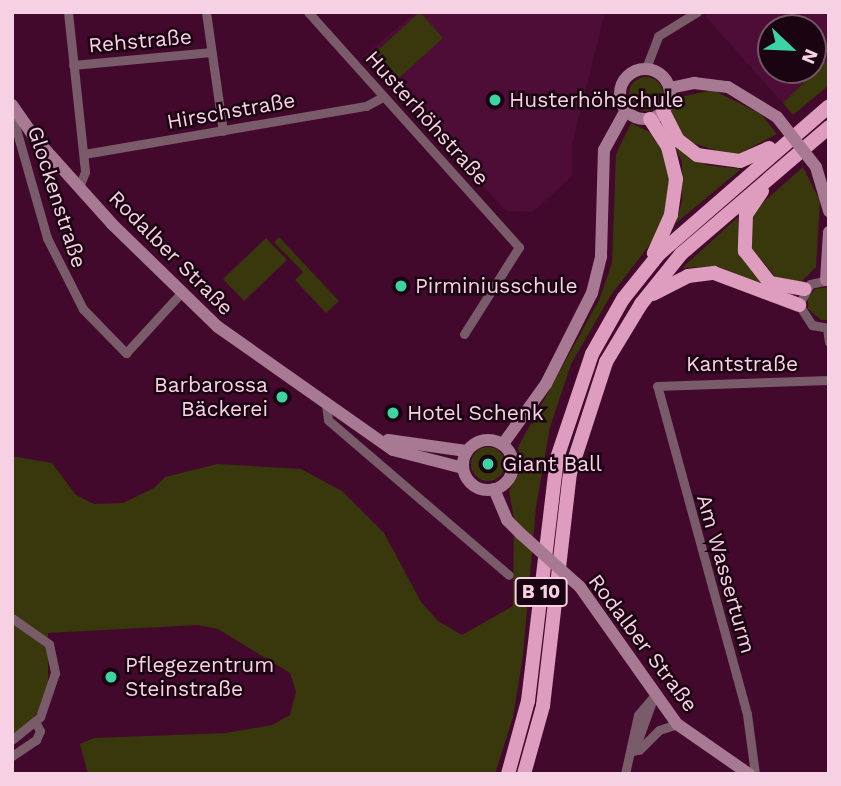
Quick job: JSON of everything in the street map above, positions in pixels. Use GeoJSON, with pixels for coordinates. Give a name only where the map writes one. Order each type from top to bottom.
{"type":"FeatureCollection","features":[{"type":"Feature","properties":{"kind":"highway","name":"B 10"},"geometry":{"type":"LineString","coordinates":[[508,774],[528,701],[562,434],[592,354],[645,270],[678,235],[829,106]]}},
{"type":"Feature","properties":{"kind":"highway"},"geometry":{"type":"LineString","coordinates":[[663,111],[687,148],[725,161],[754,156],[811,121]]}},
{"type":"Feature","properties":{"kind":"highway"},"geometry":{"type":"LineString","coordinates":[[645,270],[671,215],[676,179],[668,148],[650,118]]}},
{"type":"Feature","properties":{"kind":"highway","name":"B 10"},"geometry":{"type":"LineString","coordinates":[[524,774],[543,706],[575,451],[606,362],[640,304],[699,237],[829,127]]}},
{"type":"Feature","properties":{"kind":"highway"},"geometry":{"type":"LineString","coordinates":[[776,172],[746,215],[745,251],[770,283],[804,289]]}},
{"type":"Feature","properties":{"kind":"highway"},"geometry":{"type":"LineString","coordinates":[[640,304],[673,282],[702,272],[727,275],[799,305]]}},
{"type":"Feature","properties":{"kind":"main road"},"geometry":{"type":"LineString","coordinates":[[503,444],[542,390],[592,293],[601,256],[604,149],[626,110],[623,83],[646,68],[659,72],[670,88]]}},
{"type":"Feature","properties":{"kind":"main road"},"geometry":{"type":"LineString","coordinates":[[670,88],[694,83],[728,87],[777,117],[816,167],[829,211]]}},
{"type":"Feature","properties":{"kind":"main road"},"geometry":{"type":"LineString","coordinates":[[626,110],[650,118],[663,111],[670,88]]}},
{"type":"Feature","properties":{"kind":"main road","name":"Rodalber Straße"},"geometry":{"type":"LineString","coordinates":[[15,109],[79,187],[180,294],[326,405],[393,450],[463,468]]}},
{"type":"Feature","properties":{"kind":"main road"},"geometry":{"type":"LineString","coordinates":[[827,280],[829,232]]}},
{"type":"Feature","properties":{"kind":"main road","name":"Rodalber Straße"},"geometry":{"type":"LineString","coordinates":[[370,433],[416,447],[466,451]]}},
{"type":"Feature","properties":{"kind":"main road"},"geometry":{"type":"LineString","coordinates":[[487,439],[503,444],[513,466],[508,481],[494,489],[474,486],[463,468],[466,451],[487,439]]}},
{"type":"Feature","properties":{"kind":"main road","name":"Rodalber Straße"},"geometry":{"type":"LineString","coordinates":[[494,489],[507,520],[580,587],[654,696],[677,724],[749,774]]}},
{"type":"Feature","properties":{"kind":"street"},"geometry":{"type":"LineString","coordinates":[[68,12],[84,154],[79,187]]}},
{"type":"Feature","properties":{"kind":"street"},"geometry":{"type":"LineString","coordinates":[[206,12],[223,131]]}},
{"type":"Feature","properties":{"kind":"street","name":"Husterhöhstraße"},"geometry":{"type":"LineString","coordinates":[[308,12],[519,247],[464,334]]}},
{"type":"Feature","properties":{"kind":"street"},"geometry":{"type":"LineString","coordinates":[[646,68],[658,36],[697,12]]}},
{"type":"Feature","properties":{"kind":"street","name":"Rehstraße"},"geometry":{"type":"LineString","coordinates":[[73,65],[211,52]]}},
{"type":"Feature","properties":{"kind":"street","name":"Hirschstraße"},"geometry":{"type":"LineString","coordinates":[[84,154],[366,106],[383,97]]}},
{"type":"Feature","properties":{"kind":"street","name":"Glockenstraße"},"geometry":{"type":"LineString","coordinates":[[15,109],[14,122],[56,262],[82,309],[126,353],[180,294]]}},
{"type":"Feature","properties":{"kind":"street"},"geometry":{"type":"LineString","coordinates":[[827,280],[804,289],[799,305],[812,326],[828,328],[829,342]]}},
{"type":"Feature","properties":{"kind":"street","name":"Kantstraße"},"geometry":{"type":"LineString","coordinates":[[657,386],[829,380]]}},
{"type":"Feature","properties":{"kind":"street","name":"Am Wasserturm"},"geometry":{"type":"LineString","coordinates":[[657,386],[747,714],[755,774]]}},
{"type":"Feature","properties":{"kind":"street","name":"Rodalber Straße"},"geometry":{"type":"LineString","coordinates":[[326,405],[328,420],[509,575]]}},
{"type":"Feature","properties":{"kind":"street"},"geometry":{"type":"LineString","coordinates":[[12,618],[40,632],[54,657],[52,689],[36,723],[12,740]]}},
{"type":"Feature","properties":{"kind":"street"},"geometry":{"type":"LineString","coordinates":[[625,774],[654,696]]}},
{"type":"Feature","properties":{"kind":"street"},"geometry":{"type":"LineString","coordinates":[[12,756],[36,740],[40,731],[36,723]]}},
{"type":"Feature","properties":{"kind":"street"},"geometry":{"type":"LineString","coordinates":[[628,762],[659,730],[677,724]]}},
{"type":"Feature","properties":{"kind":"shaded area","name":"Husterhöhschule"},"geometry":{"type":"Polygon","coordinates":[[[416,12],[605,12],[572,144],[572,176],[533,212],[506,211],[364,56],[416,12]]]}},
{"type":"Feature","properties":{"kind":"shaded area"},"geometry":{"type":"Polygon","coordinates":[[[420,12],[443,38],[399,78],[376,52],[420,12]]]}},
{"type":"Feature","properties":{"kind":"shaded area"},"geometry":{"type":"Polygon","coordinates":[[[709,12],[829,12],[827,60],[827,14],[757,14],[757,74],[705,16],[709,12]]]}},
{"type":"Feature","properties":{"kind":"shaded area"},"geometry":{"type":"Polygon","coordinates":[[[829,58],[829,85],[793,115],[783,103],[802,84],[827,84],[829,58]]]}},
{"type":"Feature","properties":{"kind":"shaded area"},"geometry":{"type":"Polygon","coordinates":[[[646,77],[658,82],[663,94],[658,106],[646,111],[634,106],[629,94],[634,82],[646,77]]]}},
{"type":"Feature","properties":{"kind":"shaded area"},"geometry":{"type":"Polygon","coordinates":[[[766,84],[802,84],[783,103],[766,84]]]}},
{"type":"Feature","properties":{"kind":"shaded area"},"geometry":{"type":"Polygon","coordinates":[[[713,90],[761,114],[777,134],[735,156],[689,142],[671,120],[672,106],[680,97],[713,90]]]}},
{"type":"Feature","properties":{"kind":"shaded area"},"geometry":{"type":"Polygon","coordinates":[[[631,123],[658,136],[671,172],[670,194],[658,234],[611,295],[571,364],[550,427],[536,507],[523,656],[513,717],[495,774],[88,774],[80,744],[94,738],[226,733],[272,725],[290,715],[296,692],[290,673],[218,629],[198,625],[48,633],[48,687],[41,707],[27,727],[12,734],[12,456],[52,463],[76,495],[94,504],[123,503],[154,488],[165,477],[217,464],[301,469],[342,491],[384,533],[421,602],[438,621],[462,635],[513,606],[514,519],[509,491],[521,467],[518,447],[599,300],[612,263],[616,154],[631,123]]]}},
{"type":"Feature","properties":{"kind":"shaded area"},"geometry":{"type":"Polygon","coordinates":[[[672,141],[706,165],[741,169],[676,223],[682,201],[682,162],[672,141]]]}},
{"type":"Feature","properties":{"kind":"shaded area"},"geometry":{"type":"Polygon","coordinates":[[[803,167],[820,201],[816,267],[801,282],[777,279],[752,249],[752,219],[759,206],[803,167]]]}},
{"type":"Feature","properties":{"kind":"shaded area"},"geometry":{"type":"Polygon","coordinates":[[[738,217],[740,255],[764,285],[717,266],[682,268],[738,217]]]}},
{"type":"Feature","properties":{"kind":"shaded area"},"geometry":{"type":"Polygon","coordinates":[[[279,237],[339,301],[326,313],[295,280],[303,272],[274,242],[279,237]]]}},
{"type":"Feature","properties":{"kind":"shaded area"},"geometry":{"type":"Polygon","coordinates":[[[266,238],[287,260],[244,301],[223,279],[266,238]]]}},
{"type":"Feature","properties":{"kind":"shaded area"},"geometry":{"type":"Polygon","coordinates":[[[829,287],[829,320],[821,320],[808,309],[808,298],[815,289],[829,287]]]}},
{"type":"Feature","properties":{"kind":"shaded area"},"geometry":{"type":"Polygon","coordinates":[[[488,447],[500,452],[505,464],[500,476],[488,481],[476,476],[471,464],[476,452],[488,447]]]}},
{"type":"Feature","properties":{"kind":"place","name":"Husterhöhschule"},"geometry":{"type":"Point","coordinates":[495,100]}},
{"type":"Feature","properties":{"kind":"place","name":"Pirminiusschule"},"geometry":{"type":"Point","coordinates":[401,286]}},
{"type":"Feature","properties":{"kind":"place","name":"Barbarossa Bäckerei"},"geometry":{"type":"Point","coordinates":[282,397]}},
{"type":"Feature","properties":{"kind":"place","name":"Hotel Schenk"},"geometry":{"type":"Point","coordinates":[393,413]}},
{"type":"Feature","properties":{"kind":"place","name":"Giant Ball"},"geometry":{"type":"Point","coordinates":[488,464]}},
{"type":"Feature","properties":{"kind":"place","name":"Pflegezentrum Steinstraße"},"geometry":{"type":"Point","coordinates":[111,677]}}]}
